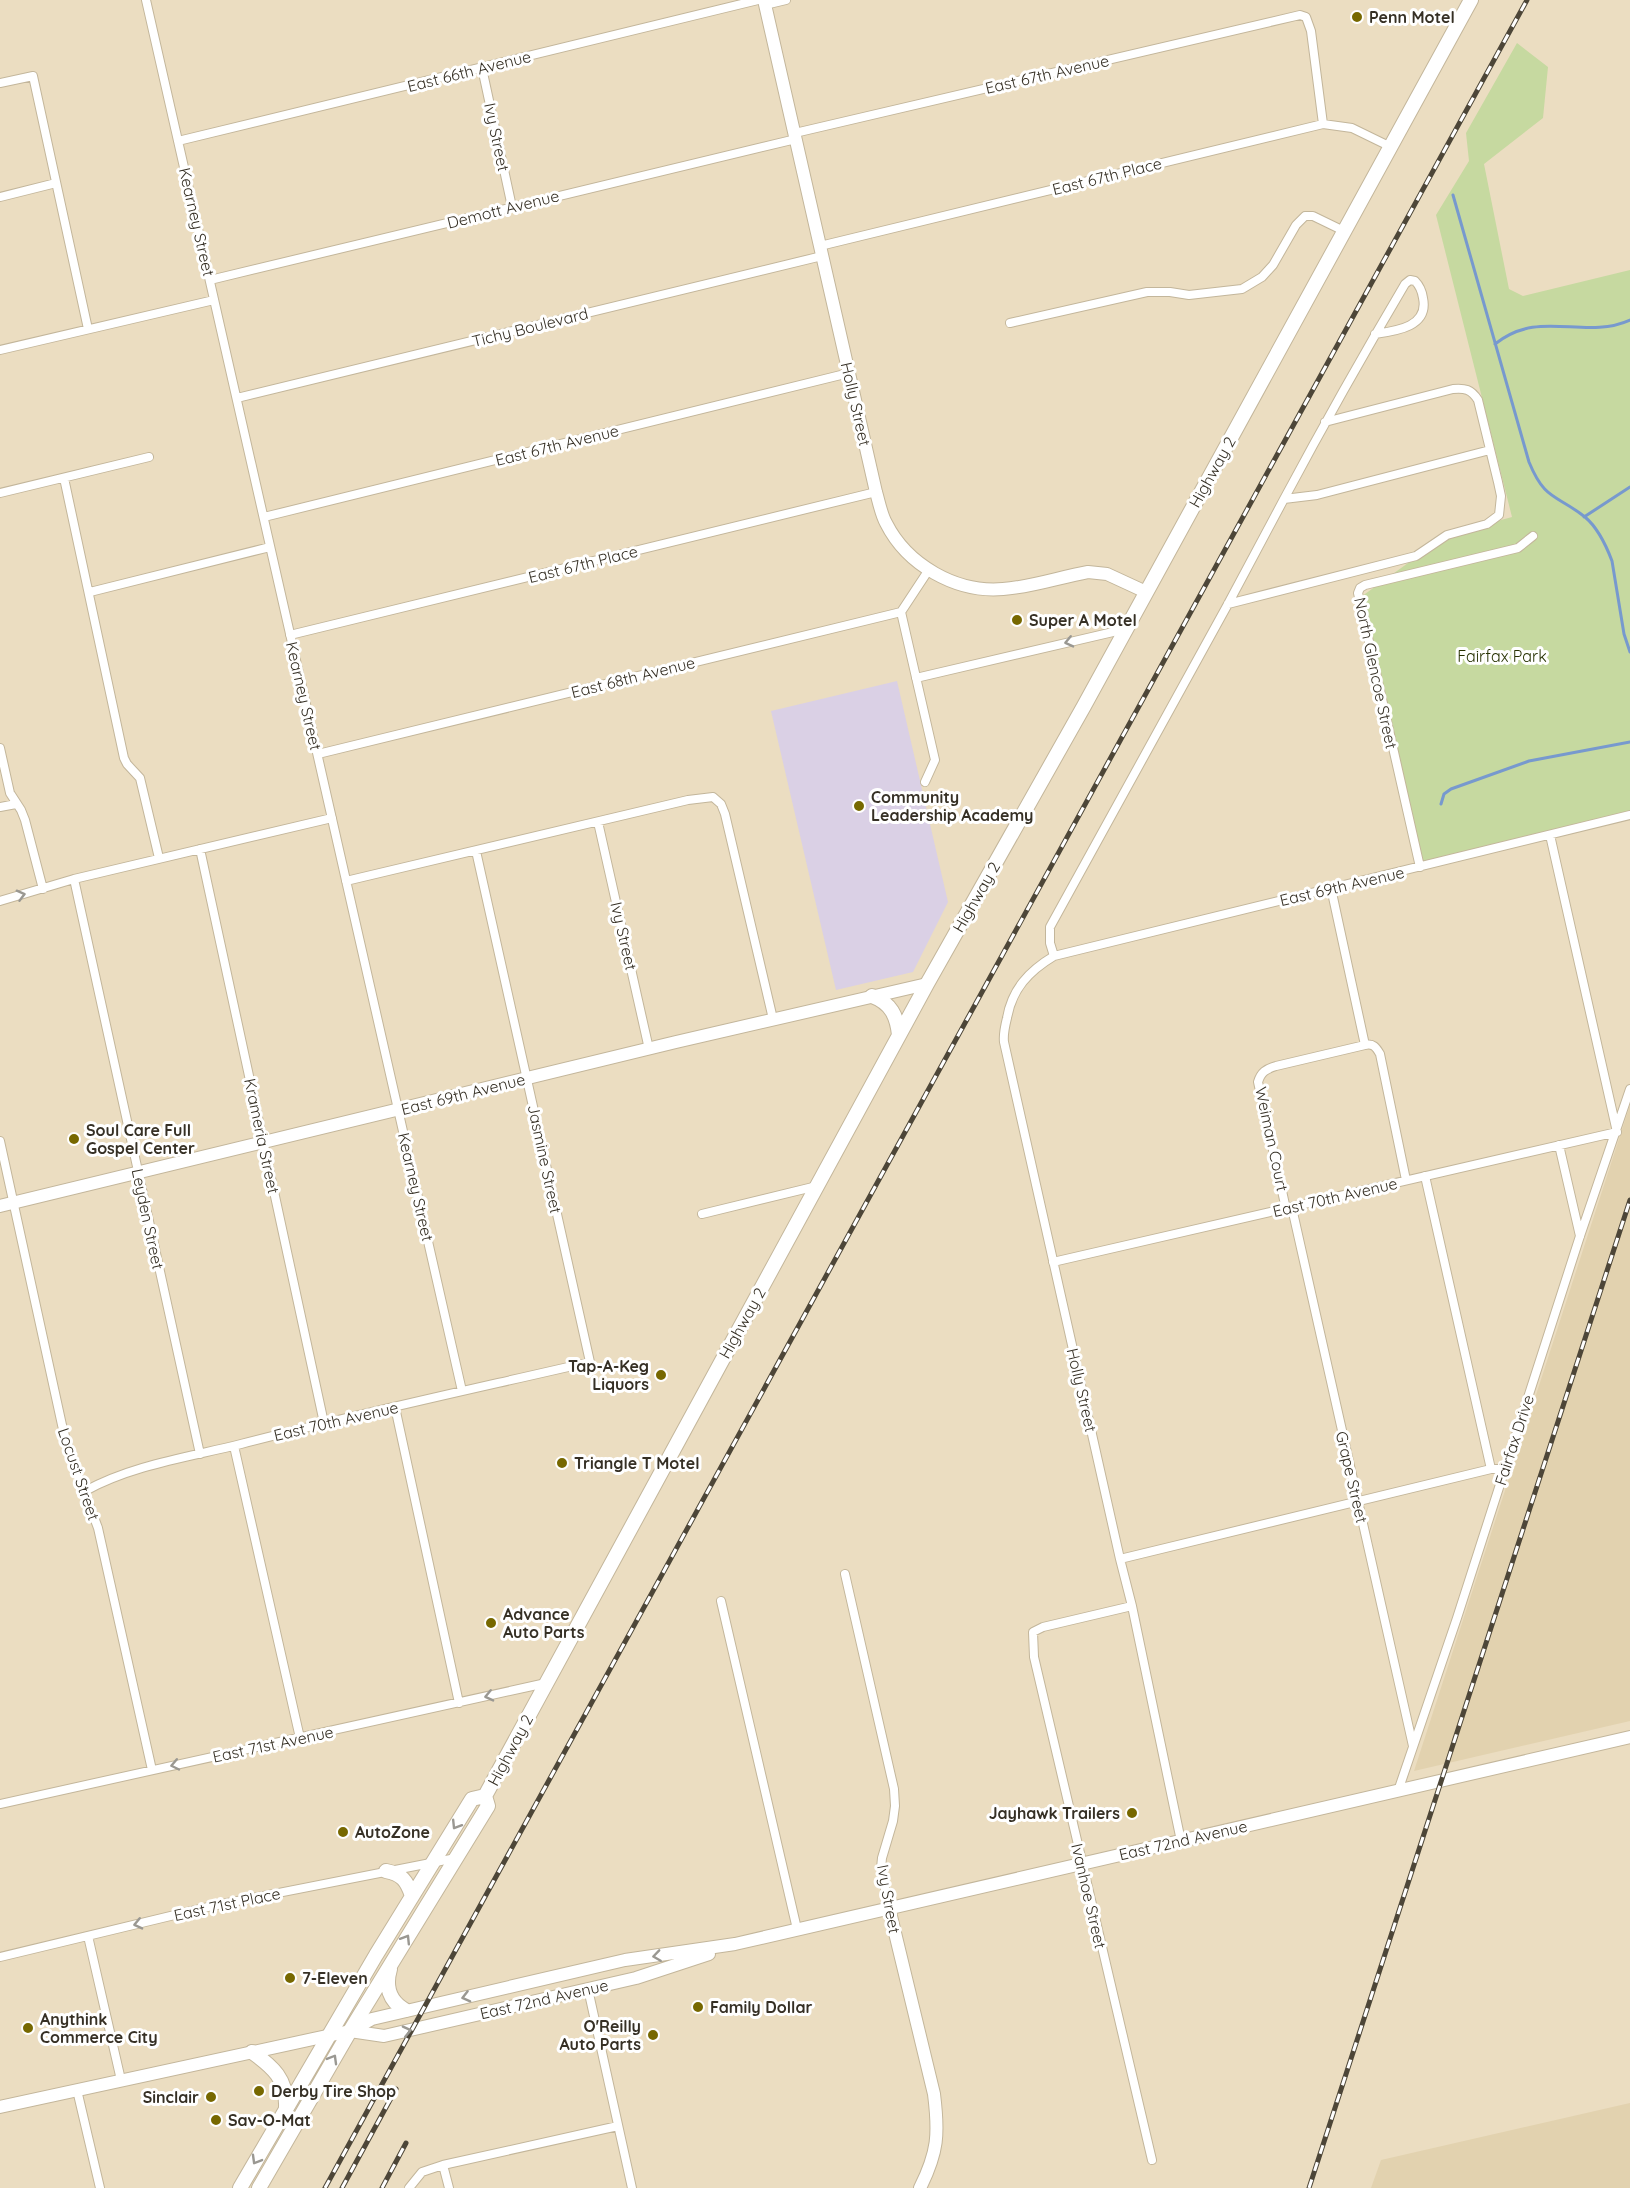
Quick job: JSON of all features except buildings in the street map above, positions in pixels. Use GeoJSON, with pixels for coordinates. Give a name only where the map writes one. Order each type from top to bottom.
{"type":"FeatureCollection","features":[{"type":"Feature","properties":{"kind":"main road","name":"Highway 2"},"geometry":{"type":"LineString","coordinates":[[259,2188],[350,2031],[488,1806],[485,1796],[546,1683],[927,984],[1346,232],[1471,0]]}},
{"type":"Feature","properties":{"kind":"main road","name":"Holly Street"},"geometry":{"type":"LineString","coordinates":[[763,2],[876,492],[885,522],[911,556],[928,571],[957,583],[1001,590],[1088,572],[1099,572],[1146,592]]}},
{"type":"Feature","properties":{"kind":"main road","name":"East 69th Avenue"},"geometry":{"type":"LineString","coordinates":[[0,1206],[773,1019],[927,984]]}},
{"type":"Feature","properties":{"kind":"main road"},"geometry":{"type":"LineString","coordinates":[[872,996],[891,1007],[899,1035]]}},
{"type":"Feature","properties":{"kind":"main road","name":"East 72nd Avenue"},"geometry":{"type":"LineString","coordinates":[[0,2107],[329,2036],[350,2031],[372,2019],[405,2010],[625,1960],[735,1944],[1630,1737]]}},
{"type":"Feature","properties":{"kind":"main road","name":"Highway 2"},"geometry":{"type":"LineString","coordinates":[[240,2188],[286,2107],[472,1799],[485,1796]]}},
{"type":"Feature","properties":{"kind":"main road"},"geometry":{"type":"LineString","coordinates":[[386,1871],[397,1873],[412,1896]]}},
{"type":"Feature","properties":{"kind":"main road","name":"Ivy Street"},"geometry":{"type":"LineString","coordinates":[[889,1908],[934,2094],[937,2117],[938,2141],[931,2166],[920,2188]]}},
{"type":"Feature","properties":{"kind":"main road","name":"East 72nd Avenue"},"geometry":{"type":"LineString","coordinates":[[350,2031],[384,2036],[655,1972],[735,1944]]}},
{"type":"Feature","properties":{"kind":"main road"},"geometry":{"type":"LineString","coordinates":[[393,1960],[388,1980],[389,1989],[394,2001],[405,2010]]}},
{"type":"Feature","properties":{"kind":"main road"},"geometry":{"type":"LineString","coordinates":[[252,2052],[274,2068],[282,2079],[286,2093],[286,2107]]}},
{"type":"Feature","properties":{"kind":"street","name":"Kearney Street"},"geometry":{"type":"LineString","coordinates":[[146,0],[462,1391]]}},
{"type":"Feature","properties":{"kind":"street","name":"East 66th Avenue"},"geometry":{"type":"LineString","coordinates":[[178,141],[763,2],[786,0]]}},
{"type":"Feature","properties":{"kind":"street","name":"East 67th Avenue"},"geometry":{"type":"LineString","coordinates":[[795,136],[1300,15],[1308,19],[1311,31],[1323,124]]}},
{"type":"Feature","properties":{"kind":"street","name":"Ivy Street"},"geometry":{"type":"LineString","coordinates":[[482,68],[512,207]]}},
{"type":"Feature","properties":{"kind":"street"},"geometry":{"type":"LineString","coordinates":[[0,83],[33,76],[88,329]]}},
{"type":"Feature","properties":{"kind":"street","name":"East 67th Place"},"geometry":{"type":"LineString","coordinates":[[821,251],[1323,124],[1352,128],[1391,147]]}},
{"type":"Feature","properties":{"kind":"street","name":"Demott Avenue"},"geometry":{"type":"LineString","coordinates":[[210,280],[795,136]]}},
{"type":"Feature","properties":{"kind":"street"},"geometry":{"type":"LineString","coordinates":[[0,197],[56,183]]}},
{"type":"Feature","properties":{"kind":"street"},"geometry":{"type":"LineString","coordinates":[[1010,323],[1147,292],[1189,295],[1242,289],[1262,277],[1273,265],[1296,225],[1305,216],[1312,216],[1346,232]]}},
{"type":"Feature","properties":{"kind":"street","name":"Tichy Boulevard"},"geometry":{"type":"LineString","coordinates":[[237,398],[821,251]]}},
{"type":"Feature","properties":{"kind":"street"},"geometry":{"type":"LineString","coordinates":[[1054,956],[1050,943],[1050,927],[1228,604],[1325,422],[1375,334],[1405,284],[1410,280],[1415,280],[1419,285],[1424,305],[1418,320],[1405,329],[1375,334]]}},
{"type":"Feature","properties":{"kind":"street"},"geometry":{"type":"LineString","coordinates":[[0,350],[214,300]]}},
{"type":"Feature","properties":{"kind":"street","name":"East 67th Avenue"},"geometry":{"type":"LineString","coordinates":[[264,517],[849,373]]}},
{"type":"Feature","properties":{"kind":"street"},"geometry":{"type":"LineString","coordinates":[[1228,604],[1416,556],[1447,535],[1487,524],[1499,515],[1501,507],[1498,483],[1478,400],[1471,391],[1465,388],[1453,389],[1325,422]]}},
{"type":"Feature","properties":{"kind":"street"},"geometry":{"type":"LineString","coordinates":[[1284,499],[1317,495],[1490,450]]}},
{"type":"Feature","properties":{"kind":"street"},"geometry":{"type":"LineString","coordinates":[[0,493],[149,457]]}},
{"type":"Feature","properties":{"kind":"street"},"geometry":{"type":"LineString","coordinates":[[64,478],[124,758],[140,778],[159,858]]}},
{"type":"Feature","properties":{"kind":"street","name":"East 67th Place"},"geometry":{"type":"LineString","coordinates":[[290,635],[876,492]]}},
{"type":"Feature","properties":{"kind":"street","name":"North Glencoe Street"},"geometry":{"type":"LineString","coordinates":[[1420,867],[1358,593],[1365,585],[1518,548],[1533,536]]}},
{"type":"Feature","properties":{"kind":"street"},"geometry":{"type":"LineString","coordinates":[[90,592],[270,547]]}},
{"type":"Feature","properties":{"kind":"street"},"geometry":{"type":"LineString","coordinates":[[925,782],[935,760],[901,612],[928,571]]}},
{"type":"Feature","properties":{"kind":"street","name":"East 68th Avenue"},"geometry":{"type":"LineString","coordinates":[[318,754],[901,612]]}},
{"type":"Feature","properties":{"kind":"street"},"geometry":{"type":"LineString","coordinates":[[916,678],[1126,629]]}},
{"type":"Feature","properties":{"kind":"street"},"geometry":{"type":"LineString","coordinates":[[0,748],[10,793],[25,820],[43,889]]}},
{"type":"Feature","properties":{"kind":"street"},"geometry":{"type":"LineString","coordinates":[[346,881],[709,796],[719,801],[725,814],[773,1019]]}},
{"type":"Feature","properties":{"kind":"street"},"geometry":{"type":"LineString","coordinates":[[0,807],[16,804]]}},
{"type":"Feature","properties":{"kind":"street","name":"East 69th Avenue"},"geometry":{"type":"LineString","coordinates":[[1054,956],[1630,815]]}},
{"type":"Feature","properties":{"kind":"street"},"geometry":{"type":"LineString","coordinates":[[0,901],[74,879],[332,818]]}},
{"type":"Feature","properties":{"kind":"street","name":"Ivy Street"},"geometry":{"type":"LineString","coordinates":[[598,822],[649,1049]]}},
{"type":"Feature","properties":{"kind":"street"},"geometry":{"type":"LineString","coordinates":[[1550,835],[1617,1132]]}},
{"type":"Feature","properties":{"kind":"street","name":"Krameria Street"},"geometry":{"type":"LineString","coordinates":[[200,849],[324,1423]]}},
{"type":"Feature","properties":{"kind":"street","name":"Jasmine Street"},"geometry":{"type":"LineString","coordinates":[[476,851],[590,1362]]}},
{"type":"Feature","properties":{"kind":"street","name":"Leyden Street"},"geometry":{"type":"LineString","coordinates":[[74,879],[200,1454]]}},
{"type":"Feature","properties":{"kind":"street"},"geometry":{"type":"LineString","coordinates":[[1331,888],[1365,1045],[1372,1044],[1380,1054],[1406,1180]]}},
{"type":"Feature","properties":{"kind":"street","name":"Holly Street"},"geometry":{"type":"LineString","coordinates":[[1054,956],[1033,970],[1018,988],[1009,1008],[1003,1037],[1132,1606],[1182,1841]]}},
{"type":"Feature","properties":{"kind":"street","name":"Weiman Court"},"geometry":{"type":"LineString","coordinates":[[1289,1209],[1258,1082],[1260,1076],[1267,1069],[1276,1066],[1365,1045]]}},
{"type":"Feature","properties":{"kind":"street","name":"Fairfax Drive"},"geometry":{"type":"LineString","coordinates":[[1398,1791],[1630,1089]]}},
{"type":"Feature","properties":{"kind":"street","name":"East 70th Avenue"},"geometry":{"type":"LineString","coordinates":[[1053,1262],[1617,1132]]}},
{"type":"Feature","properties":{"kind":"street","name":"Locust Street"},"geometry":{"type":"LineString","coordinates":[[0,1142],[15,1202],[62,1425],[75,1470],[98,1528],[152,1770]]}},
{"type":"Feature","properties":{"kind":"street"},"geometry":{"type":"LineString","coordinates":[[1559,1145],[1580,1236]]}},
{"type":"Feature","properties":{"kind":"street"},"geometry":{"type":"LineString","coordinates":[[1425,1176],[1491,1469]]}},
{"type":"Feature","properties":{"kind":"street"},"geometry":{"type":"LineString","coordinates":[[702,1214],[817,1186]]}},
{"type":"Feature","properties":{"kind":"street","name":"Grape Street"},"geometry":{"type":"LineString","coordinates":[[1289,1209],[1413,1747]]}},
{"type":"Feature","properties":{"kind":"street","name":"East 70th Avenue"},"geometry":{"type":"LineString","coordinates":[[85,1491],[116,1477],[200,1454],[590,1362]]}},
{"type":"Feature","properties":{"kind":"street"},"geometry":{"type":"LineString","coordinates":[[395,1407],[459,1703]]}},
{"type":"Feature","properties":{"kind":"street"},"geometry":{"type":"LineString","coordinates":[[234,1446],[300,1738]]}},
{"type":"Feature","properties":{"kind":"street"},"geometry":{"type":"LineString","coordinates":[[1120,1559],[1491,1469],[1505,1469]]}},
{"type":"Feature","properties":{"kind":"street","name":"Ivy Street"},"geometry":{"type":"LineString","coordinates":[[845,1574],[894,1788],[896,1806],[881,1868],[889,1908]]}},
{"type":"Feature","properties":{"kind":"street"},"geometry":{"type":"LineString","coordinates":[[721,1601],[797,1929]]}},
{"type":"Feature","properties":{"kind":"street","name":"Ivanhoe Street"},"geometry":{"type":"LineString","coordinates":[[1132,1606],[1043,1627],[1033,1632],[1034,1657],[1152,2160]]}},
{"type":"Feature","properties":{"kind":"street","name":"East 71st Avenue"},"geometry":{"type":"LineString","coordinates":[[0,1804],[546,1683]]}},
{"type":"Feature","properties":{"kind":"street","name":"East 71st Place"},"geometry":{"type":"LineString","coordinates":[[0,1956],[212,1906],[456,1858]]}},
{"type":"Feature","properties":{"kind":"street"},"geometry":{"type":"LineString","coordinates":[[88,1936],[121,2080]]}},
{"type":"Feature","properties":{"kind":"street"},"geometry":{"type":"LineString","coordinates":[[588,1989],[632,2188]]}},
{"type":"Feature","properties":{"kind":"street"},"geometry":{"type":"LineString","coordinates":[[77,2090],[100,2188]]}},
{"type":"Feature","properties":{"kind":"street"},"geometry":{"type":"LineString","coordinates":[[409,2188],[422,2172],[443,2165],[618,2126]]}},
{"type":"Feature","properties":{"kind":"street"},"geometry":{"type":"LineString","coordinates":[[443,2165],[449,2188]]}},
{"type":"Feature","properties":{"kind":"shaded area","name":"Community Leadership Academy"},"geometry":{"type":"Polygon","coordinates":[[[897,681],[948,902],[913,972],[836,990],[771,711],[897,681]]]}},
{"type":"Feature","properties":{"kind":"shaded area"},"geometry":{"type":"Polygon","coordinates":[[[1630,1105],[1630,1721],[1414,1771],[1630,1105]]]}},
{"type":"Feature","properties":{"kind":"shaded area"},"geometry":{"type":"Polygon","coordinates":[[[1630,2103],[1630,2188],[1371,2188],[1381,2160],[1630,2103]]]}},
{"type":"Feature","properties":{"kind":"green space","name":"Fairfax Park"},"geometry":{"type":"Polygon","coordinates":[[[1517,43],[1548,67],[1543,118],[1484,164],[1509,289],[1523,296],[1630,270],[1630,815],[1420,867],[1358,599],[1447,535],[1512,517],[1436,215],[1469,161],[1466,133],[1517,43]]]}},
{"type":"Feature","properties":{"kind":"waterway"},"geometry":{"type":"LineString","coordinates":[[1453,195],[1529,462],[1540,484],[1552,496],[1585,517],[1594,526],[1604,543],[1612,561],[1624,634],[1630,652]]}},
{"type":"Feature","properties":{"kind":"waterway"},"geometry":{"type":"LineString","coordinates":[[1495,344],[1512,333],[1528,328],[1545,326],[1595,328],[1613,326],[1630,320]]}},
{"type":"Feature","properties":{"kind":"waterway"},"geometry":{"type":"LineString","coordinates":[[1584,517],[1630,487]]}},
{"type":"Feature","properties":{"kind":"waterway"},"geometry":{"type":"LineString","coordinates":[[1441,804],[1444,794],[1451,789],[1529,761],[1630,742]]}},
{"type":"Feature","properties":{"kind":"railway"},"geometry":{"type":"LineString","coordinates":[[325,2188],[1527,0]]}},
{"type":"Feature","properties":{"kind":"railway"},"geometry":{"type":"LineString","coordinates":[[1309,2188],[1630,1200]]}},
{"type":"Feature","properties":{"kind":"railway"},"geometry":{"type":"LineString","coordinates":[[342,2188],[396,2089]]}},
{"type":"Feature","properties":{"kind":"railway"},"geometry":{"type":"LineString","coordinates":[[382,2188],[406,2143]]}},
{"type":"Feature","properties":{"kind":"place","name":"Penn Motel"},"geometry":{"type":"Point","coordinates":[1357,17]}},
{"type":"Feature","properties":{"kind":"place","name":"Super A Motel"},"geometry":{"type":"Point","coordinates":[1017,620]}},
{"type":"Feature","properties":{"kind":"place","name":"Community Leadership Academy"},"geometry":{"type":"Point","coordinates":[859,806]}},
{"type":"Feature","properties":{"kind":"place","name":"Soul Care Full Gospel Center"},"geometry":{"type":"Point","coordinates":[74,1139]}},
{"type":"Feature","properties":{"kind":"place","name":"Tap-A-Keg Liquors"},"geometry":{"type":"Point","coordinates":[661,1375]}},
{"type":"Feature","properties":{"kind":"place","name":"Triangle T Motel"},"geometry":{"type":"Point","coordinates":[562,1463]}},
{"type":"Feature","properties":{"kind":"place","name":"Advance Auto Parts"},"geometry":{"type":"Point","coordinates":[491,1623]}},
{"type":"Feature","properties":{"kind":"place","name":"Jayhawk Trailers"},"geometry":{"type":"Point","coordinates":[1132,1813]}},
{"type":"Feature","properties":{"kind":"place","name":"AutoZone"},"geometry":{"type":"Point","coordinates":[343,1832]}},
{"type":"Feature","properties":{"kind":"place","name":"7-Eleven"},"geometry":{"type":"Point","coordinates":[290,1978]}},
{"type":"Feature","properties":{"kind":"place","name":"Family Dollar"},"geometry":{"type":"Point","coordinates":[698,2007]}},
{"type":"Feature","properties":{"kind":"place","name":"Anythink Commerce City"},"geometry":{"type":"Point","coordinates":[28,2028]}},
{"type":"Feature","properties":{"kind":"place","name":"O'Reilly Auto Parts"},"geometry":{"type":"Point","coordinates":[653,2035]}},
{"type":"Feature","properties":{"kind":"place","name":"Derby Tire Shop"},"geometry":{"type":"Point","coordinates":[259,2091]}},
{"type":"Feature","properties":{"kind":"place","name":"Sinclair"},"geometry":{"type":"Point","coordinates":[211,2097]}},
{"type":"Feature","properties":{"kind":"place","name":"Sav-O-Mat"},"geometry":{"type":"Point","coordinates":[216,2120]}}]}
